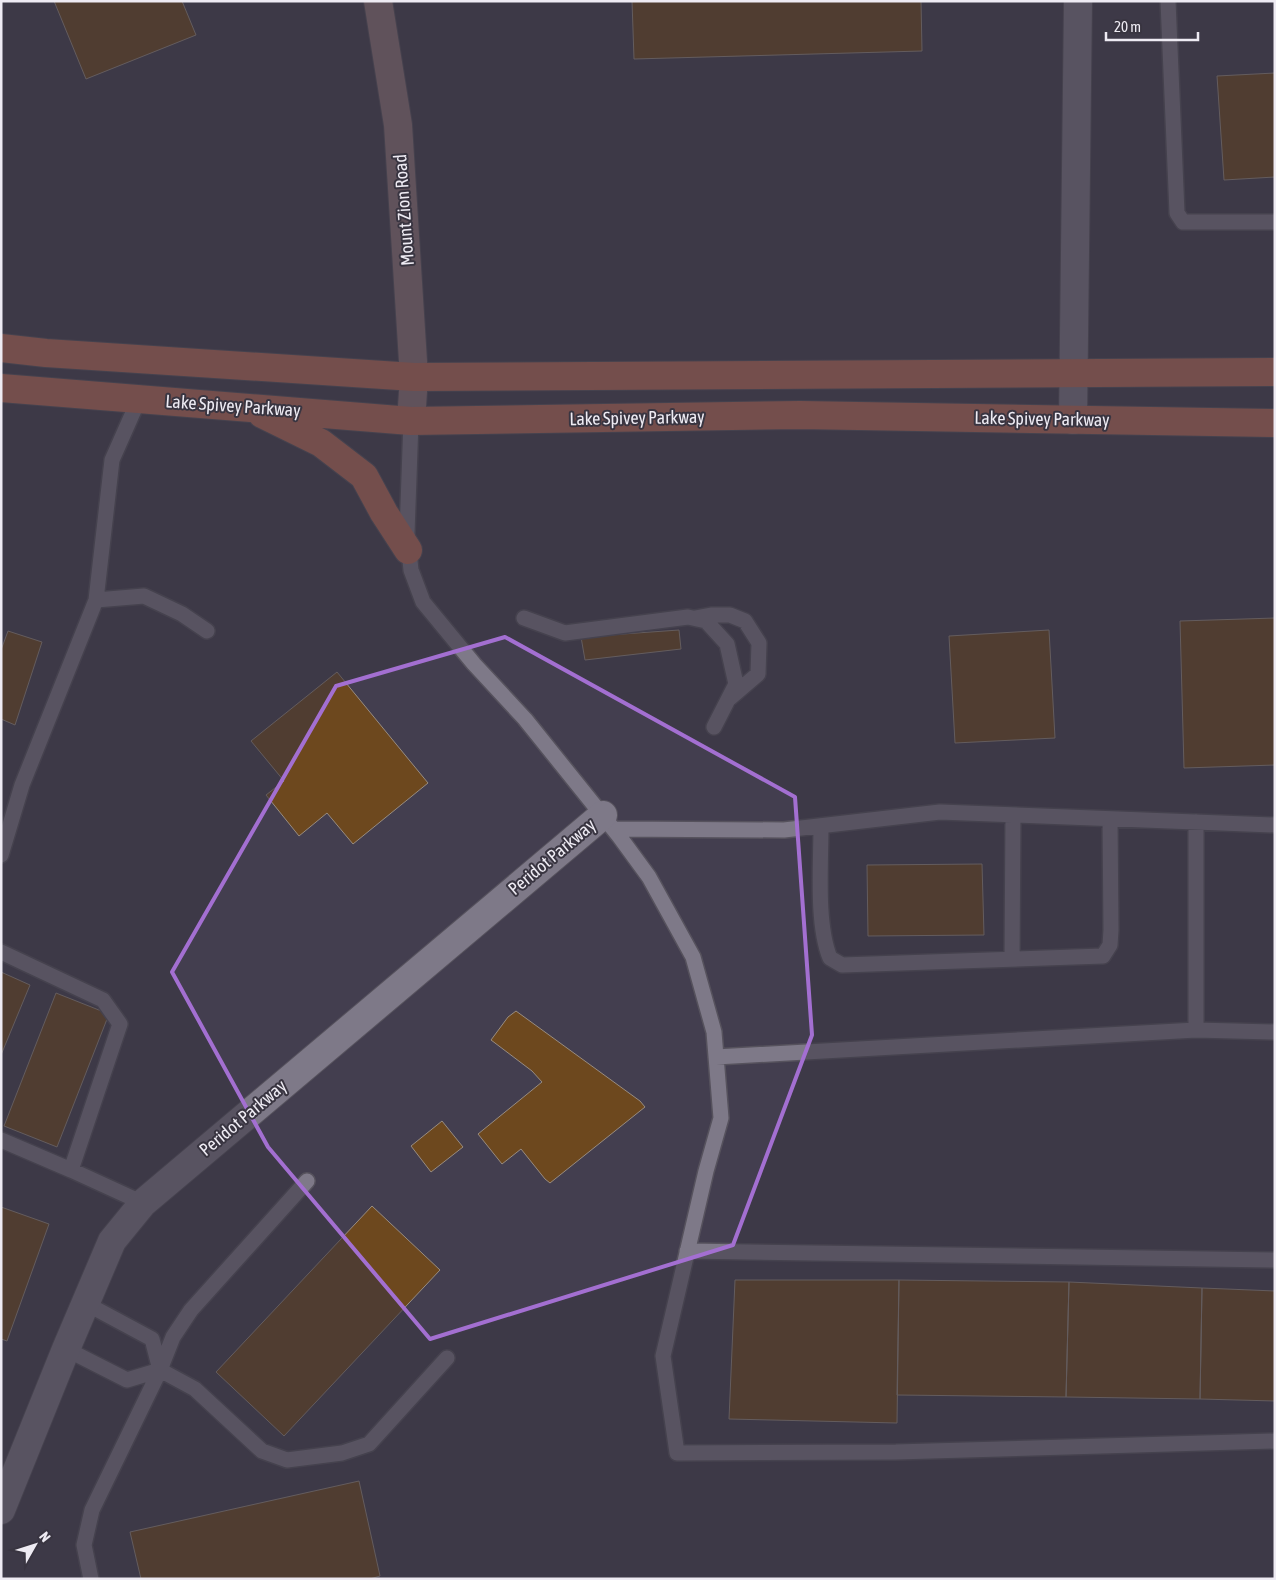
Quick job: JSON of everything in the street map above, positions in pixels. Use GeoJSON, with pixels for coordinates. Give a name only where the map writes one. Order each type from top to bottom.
{"type":"FeatureCollection","features":[{"type":"Feature","properties":{"kind":"highway"},"geometry":{"type":"LineString","coordinates":[[1,348],[46,353],[414,377],[1275,372]]}},
{"type":"Feature","properties":{"kind":"highway","name":"Lake Spivey Parkway"},"geometry":{"type":"LineString","coordinates":[[1,388],[411,421],[800,415],[1275,422]]}},
{"type":"Feature","properties":{"kind":"highway"},"geometry":{"type":"LineString","coordinates":[[250,408],[321,443],[364,476],[384,513],[408,550]]}},
{"type":"Feature","properties":{"kind":"street","name":"Mount Zion Road"},"geometry":{"type":"LineString","coordinates":[[378,1],[398,125],[414,377],[411,421]]}},
{"type":"Feature","properties":{"kind":"street"},"geometry":{"type":"LineString","coordinates":[[1073,420],[1078,1]]}},
{"type":"Feature","properties":{"kind":"street","name":"Peridot Parkway"},"geometry":{"type":"LineString","coordinates":[[1,1510],[112,1240],[143,1203],[608,822]]}},
{"type":"Feature","properties":{"kind":"lane"},"geometry":{"type":"LineString","coordinates":[[1168,1],[1177,213],[1183,222],[1275,222]]}},
{"type":"Feature","properties":{"kind":"lane"},"geometry":{"type":"LineString","coordinates":[[1,856],[22,784],[96,600],[112,460],[139,399]]}},
{"type":"Feature","properties":{"kind":"lane"},"geometry":{"type":"LineString","coordinates":[[411,421],[408,550],[411,570],[424,602],[474,664],[525,719],[608,822],[648,877],[692,957],[714,1032],[721,1118],[706,1171],[663,1356],[677,1453],[896,1452],[1275,1441]]}},
{"type":"Feature","properties":{"kind":"lane"},"geometry":{"type":"LineString","coordinates":[[96,600],[144,596],[182,614],[207,631]]}},
{"type":"Feature","properties":{"kind":"lane"},"geometry":{"type":"LineString","coordinates":[[694,618],[711,615],[730,615],[745,621],[759,644],[758,674],[727,700]]}},
{"type":"Feature","properties":{"kind":"lane"},"geometry":{"type":"LineString","coordinates":[[524,618],[565,633],[688,617],[706,621],[727,644],[736,684],[714,727]]}},
{"type":"Feature","properties":{"kind":"lane"},"geometry":{"type":"LineString","coordinates":[[608,822],[784,830],[940,812],[1275,825]]}},
{"type":"Feature","properties":{"kind":"lane"},"geometry":{"type":"LineString","coordinates":[[1012,959],[1013,815]]}},
{"type":"Feature","properties":{"kind":"lane"},"geometry":{"type":"LineString","coordinates":[[821,826],[821,917],[826,948],[830,958],[842,964],[1103,956],[1110,945],[1111,930],[1110,819]]}},
{"type":"Feature","properties":{"kind":"lane"},"geometry":{"type":"LineString","coordinates":[[1196,822],[1196,1030]]}},
{"type":"Feature","properties":{"kind":"lane"},"geometry":{"type":"LineString","coordinates":[[1,952],[103,1000],[120,1024],[71,1170]]}},
{"type":"Feature","properties":{"kind":"lane"},"geometry":{"type":"LineString","coordinates":[[716,1057],[1196,1030],[1275,1032]]}},
{"type":"Feature","properties":{"kind":"lane"},"geometry":{"type":"LineString","coordinates":[[1,1140],[143,1203]]}},
{"type":"Feature","properties":{"kind":"lane"},"geometry":{"type":"LineString","coordinates":[[91,1579],[84,1545],[92,1510],[160,1370],[173,1337],[191,1310],[307,1181]]}},
{"type":"Feature","properties":{"kind":"lane"},"geometry":{"type":"LineString","coordinates":[[687,1251],[1275,1260]]}},
{"type":"Feature","properties":{"kind":"lane"},"geometry":{"type":"LineString","coordinates":[[85,1303],[152,1339],[160,1370]]}},
{"type":"Feature","properties":{"kind":"lane"},"geometry":{"type":"LineString","coordinates":[[66,1349],[127,1380],[160,1370],[195,1389],[262,1451],[287,1460],[342,1453],[369,1444],[447,1358]]}},
{"type":"Feature","properties":{"kind":"highlighted area"},"geometry":{"type":"Polygon","coordinates":[[[505,637],[795,797],[812,1035],[733,1245],[430,1339],[268,1147],[172,972],[336,686],[505,637]]]}},
{"type":"Feature","properties":{"kind":"shaded area"},"geometry":{"type":"Polygon","coordinates":[[[1,1],[1275,1],[1275,1579],[1,1579],[1,1]]]}},
{"type":"Feature","properties":{"kind":"building"},"geometry":{"type":"Polygon","coordinates":[[[54,1],[182,1],[196,35],[86,79],[54,1]]]}},
{"type":"Feature","properties":{"kind":"building"},"geometry":{"type":"Polygon","coordinates":[[[632,1],[921,1],[922,51],[634,59],[632,1]]]}},
{"type":"Feature","properties":{"kind":"building"},"geometry":{"type":"Polygon","coordinates":[[[1275,73],[1275,177],[1224,180],[1217,76],[1275,73]]]}},
{"type":"Feature","properties":{"kind":"building"},"geometry":{"type":"Polygon","coordinates":[[[1275,618],[1275,765],[1184,768],[1180,621],[1275,618]]]}},
{"type":"Feature","properties":{"kind":"building"},"geometry":{"type":"Polygon","coordinates":[[[679,630],[681,649],[585,660],[581,637],[679,630]]]}},
{"type":"Feature","properties":{"kind":"building"},"geometry":{"type":"Polygon","coordinates":[[[1049,630],[1055,738],[955,743],[949,636],[1049,630]]]}},
{"type":"Feature","properties":{"kind":"building"},"geometry":{"type":"Polygon","coordinates":[[[8,631],[42,642],[15,725],[1,719],[1,650],[8,631]]]}},
{"type":"Feature","properties":{"kind":"building"},"geometry":{"type":"Polygon","coordinates":[[[337,672],[428,783],[353,844],[327,813],[299,836],[266,795],[284,781],[251,741],[337,672]]]}},
{"type":"Feature","properties":{"kind":"building"},"geometry":{"type":"Polygon","coordinates":[[[982,864],[984,935],[868,936],[867,865],[982,864]]]}},
{"type":"Feature","properties":{"kind":"building"},"geometry":{"type":"Polygon","coordinates":[[[1,972],[30,985],[1,1055],[1,972]]]}},
{"type":"Feature","properties":{"kind":"building"},"geometry":{"type":"Polygon","coordinates":[[[56,993],[109,1014],[57,1147],[4,1126],[56,993]]]}},
{"type":"Feature","properties":{"kind":"building"},"geometry":{"type":"Polygon","coordinates":[[[516,1011],[640,1101],[645,1107],[550,1183],[521,1149],[502,1164],[478,1134],[542,1082],[532,1071],[491,1040],[508,1017],[516,1011]]]}},
{"type":"Feature","properties":{"kind":"building"},"geometry":{"type":"Polygon","coordinates":[[[442,1121],[463,1147],[431,1172],[411,1146],[442,1121]]]}},
{"type":"Feature","properties":{"kind":"building"},"geometry":{"type":"Polygon","coordinates":[[[372,1206],[440,1270],[284,1436],[216,1372],[372,1206]]]}},
{"type":"Feature","properties":{"kind":"building"},"geometry":{"type":"Polygon","coordinates":[[[1,1207],[49,1224],[7,1341],[1,1339],[1,1207]]]}},
{"type":"Feature","properties":{"kind":"building"},"geometry":{"type":"Polygon","coordinates":[[[735,1280],[899,1280],[897,1423],[729,1419],[735,1280]]]}},
{"type":"Feature","properties":{"kind":"building"},"geometry":{"type":"Polygon","coordinates":[[[899,1280],[1069,1282],[1066,1397],[897,1395],[899,1280]]]}},
{"type":"Feature","properties":{"kind":"building"},"geometry":{"type":"Polygon","coordinates":[[[1069,1282],[1202,1288],[1200,1399],[1066,1397],[1069,1282]]]}},
{"type":"Feature","properties":{"kind":"building"},"geometry":{"type":"Polygon","coordinates":[[[1202,1288],[1275,1291],[1275,1401],[1200,1399],[1202,1288]]]}},
{"type":"Feature","properties":{"kind":"building"},"geometry":{"type":"Polygon","coordinates":[[[359,1481],[380,1576],[370,1579],[141,1579],[130,1532],[359,1481]]]}}]}
